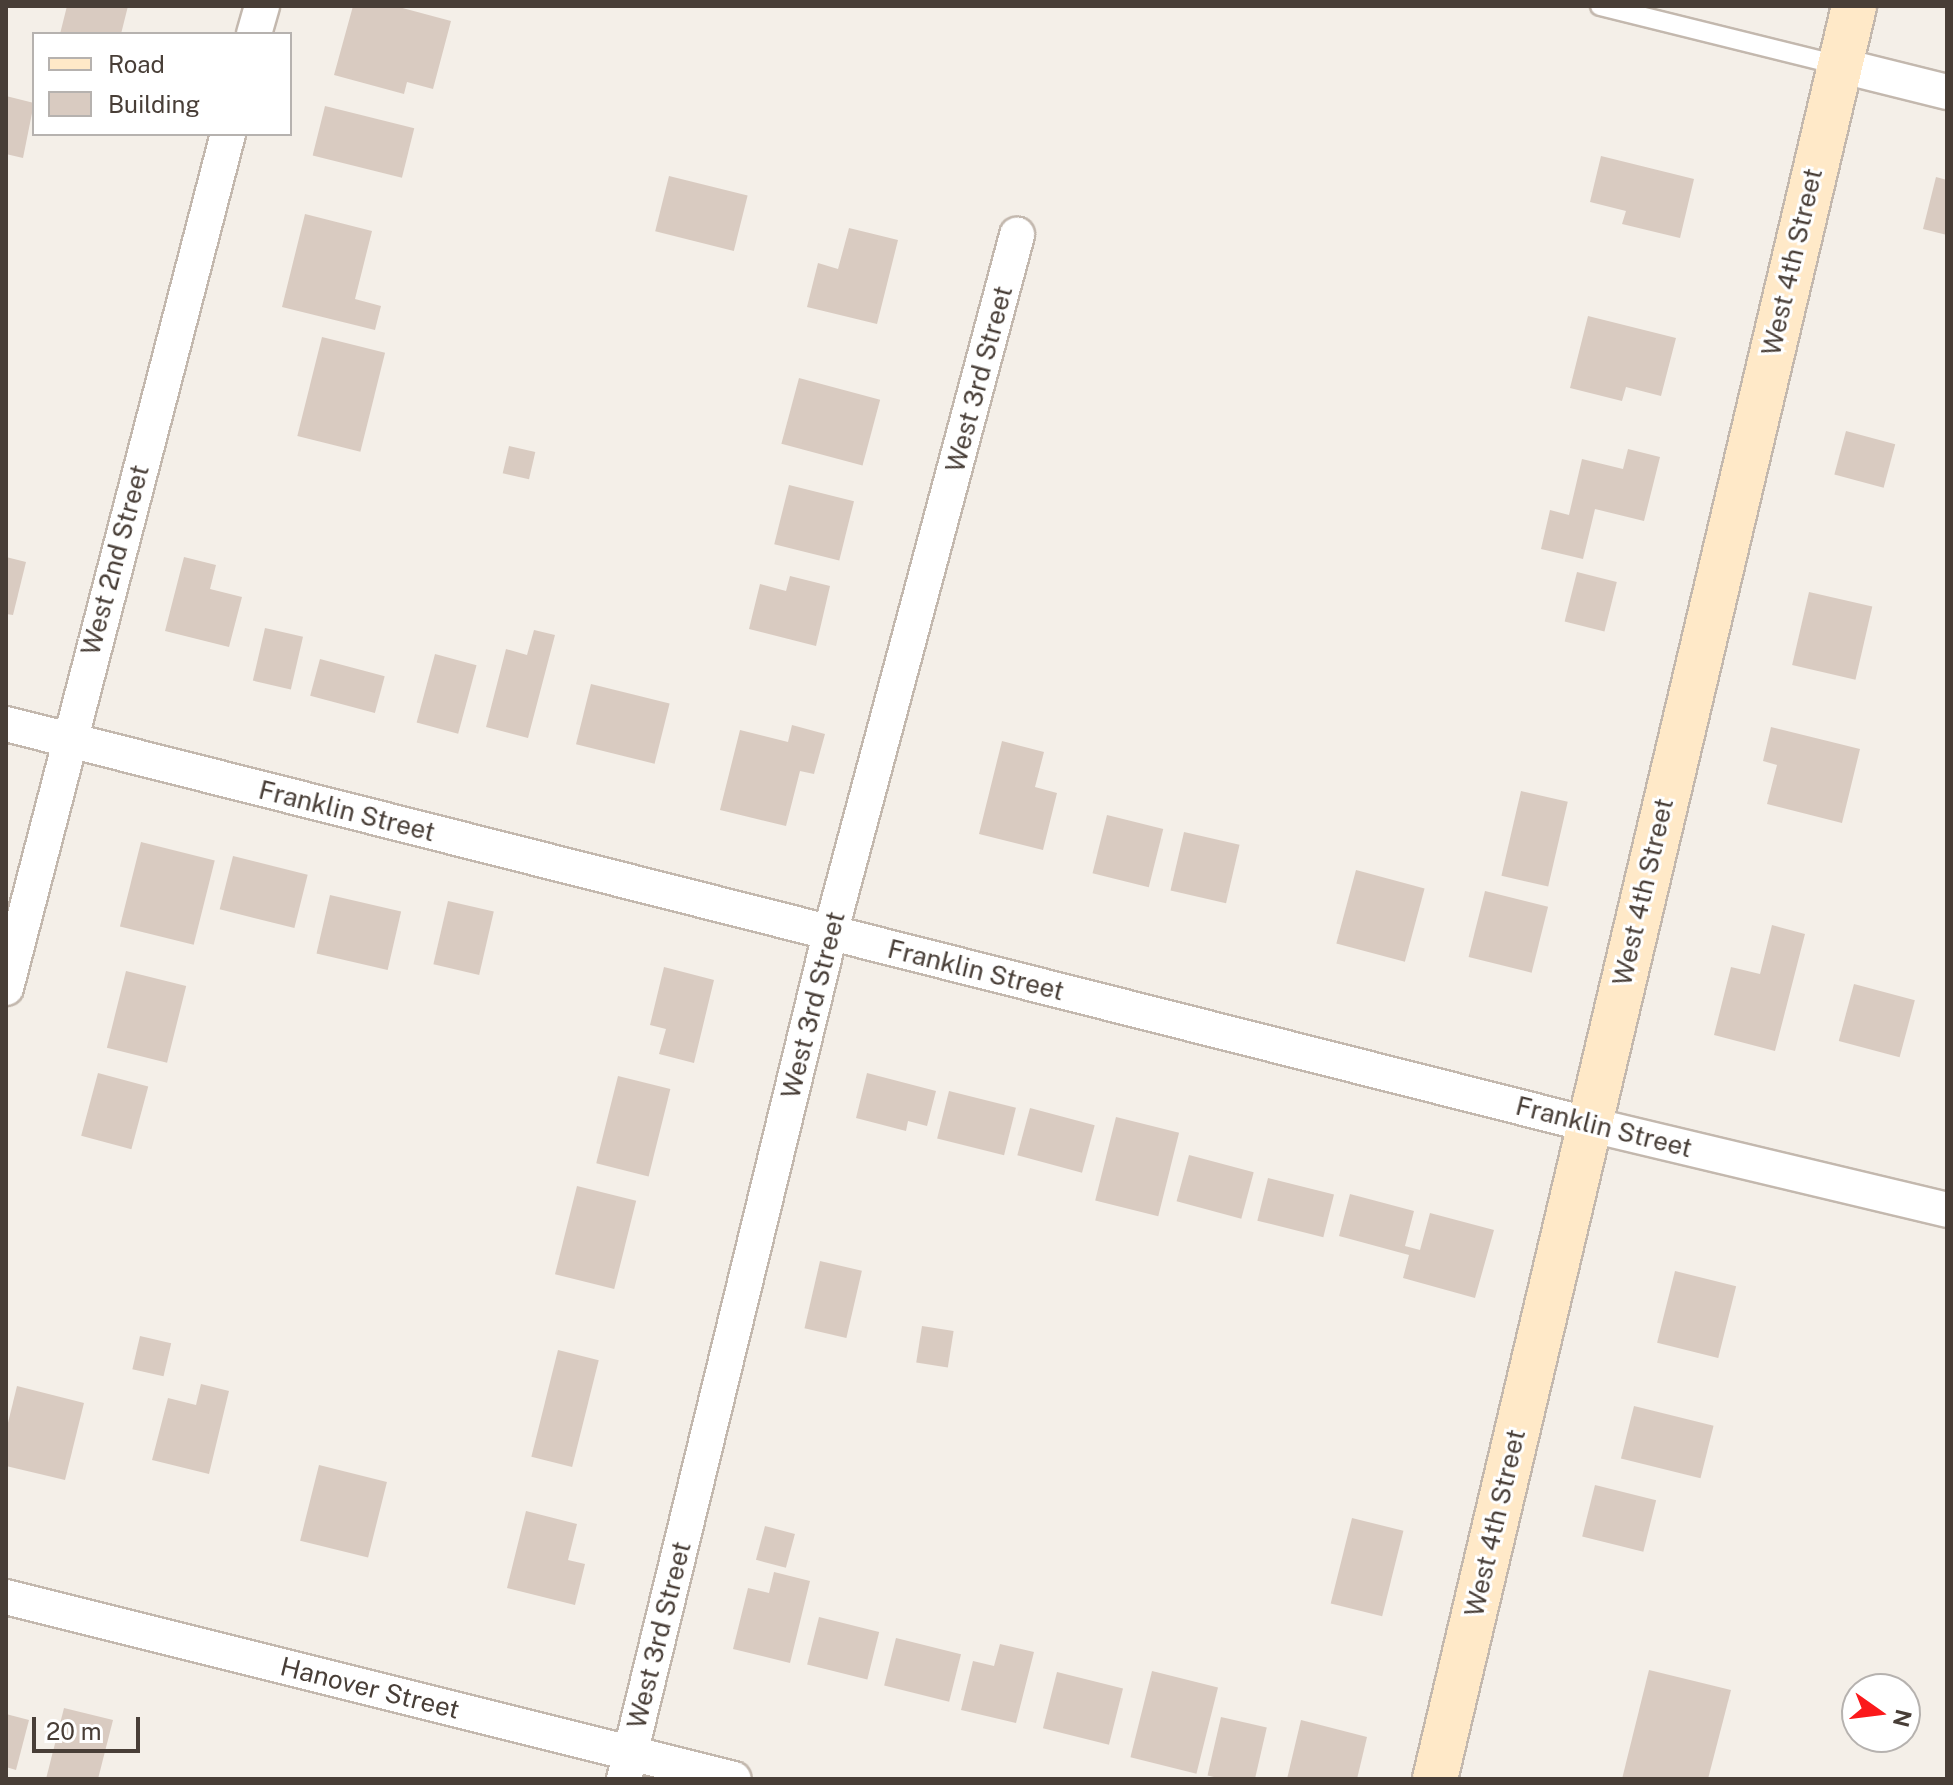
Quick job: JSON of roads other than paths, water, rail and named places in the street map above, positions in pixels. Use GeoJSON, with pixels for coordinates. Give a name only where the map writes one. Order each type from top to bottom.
{"type":"FeatureCollection","features":[{"type":"Feature","properties":{"kind":"main road","name":"West 4th Street"},"geometry":{"type":"LineString","coordinates":[[1435,1779],[1587,1124],[1854,6]]}},
{"type":"Feature","properties":{"kind":"street"},"geometry":{"type":"LineString","coordinates":[[255,32],[262,6]]}},
{"type":"Feature","properties":{"kind":"street"},"geometry":{"type":"LineString","coordinates":[[1839,65],[1947,92]]}},
{"type":"Feature","properties":{"kind":"street","name":"West 2nd Street"},"geometry":{"type":"LineString","coordinates":[[6,988],[67,740],[227,136]]}},
{"type":"Feature","properties":{"kind":"street","name":"West 3rd Street"},"geometry":{"type":"LineString","coordinates":[[627,1766],[830,934],[1017,235]]}},
{"type":"Feature","properties":{"kind":"street","name":"Franklin Street"},"geometry":{"type":"LineString","coordinates":[[6,724],[1587,1124],[1947,1210]]}},
{"type":"Feature","properties":{"kind":"street","name":"Hanover Street"},"geometry":{"type":"LineString","coordinates":[[6,1597],[627,1766],[734,1779]]}},
{"type":"Feature","properties":{"kind":"lane"},"geometry":{"type":"LineString","coordinates":[[1600,6],[1839,65]]}}]}
